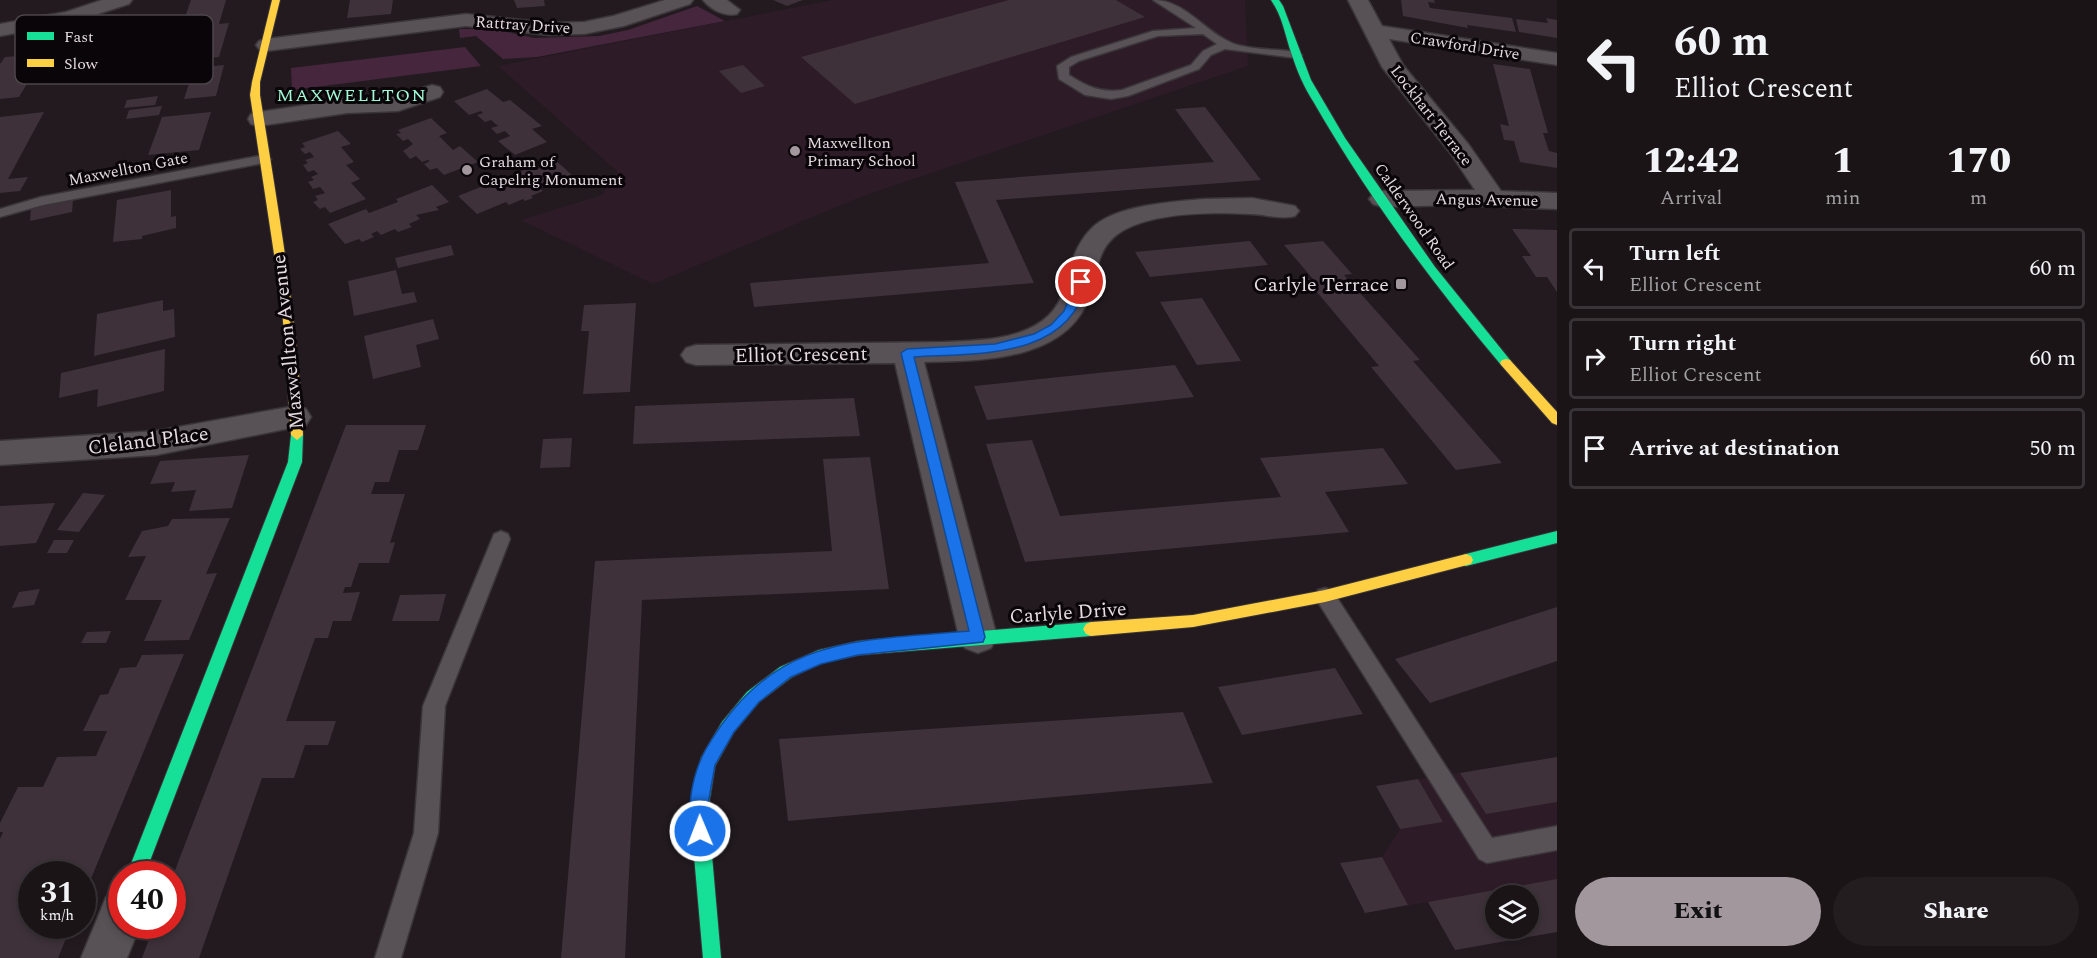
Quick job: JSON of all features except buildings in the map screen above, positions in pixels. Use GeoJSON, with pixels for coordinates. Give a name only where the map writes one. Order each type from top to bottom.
{"type":"FeatureCollection","features":[{"type":"Feature","properties":{"kind":"street"},"geometry":{"type":"LineString","coordinates":[[76,15],[122,0]]}},
{"type":"Feature","properties":{"kind":"street","name":"Maxwellton Avenue"},"geometry":{"type":"LineString","coordinates":[[141,861],[295,462],[296,394],[285,299],[264,159],[256,82],[276,0]]}},
{"type":"Feature","properties":{"kind":"street","name":"Rattray Drive"},"geometry":{"type":"LineString","coordinates":[[266,45],[466,10],[481,20],[550,29],[581,28],[617,23],[683,0]]}},
{"type":"Feature","properties":{"kind":"street","name":"Lockhart Terrace"},"geometry":{"type":"LineString","coordinates":[[1358,0],[1393,67],[1461,150],[1492,197]]}},
{"type":"Feature","properties":{"kind":"street","name":"Calderwood Road"},"geometry":{"type":"LineString","coordinates":[[1283,3],[1296,54],[1322,110],[1382,199],[1485,339],[1557,420]]}},
{"type":"Feature","properties":{"kind":"street"},"geometry":{"type":"LineString","coordinates":[[0,30],[15,27]]}},
{"type":"Feature","properties":{"kind":"street","name":"Crawford Drive"},"geometry":{"type":"LineString","coordinates":[[1374,31],[1557,59]]}},
{"type":"Feature","properties":{"kind":"street"},"geometry":{"type":"LineString","coordinates":[[259,119],[346,106],[398,104],[432,92]]}},
{"type":"Feature","properties":{"kind":"street","name":"Angus Avenue"},"geometry":{"type":"LineString","coordinates":[[1382,199],[1492,197],[1557,201]]}},
{"type":"Feature","properties":{"kind":"street","name":"Elliot Crescent"},"geometry":{"type":"LineString","coordinates":[[696,355],[907,353],[995,348],[1038,337],[1055,328],[1069,313],[1078,295],[1090,246],[1098,236],[1125,219],[1148,213],[1243,206],[1286,211]]}},
{"type":"Feature","properties":{"kind":"street"},"geometry":{"type":"LineString","coordinates":[[907,353],[978,637]]}},
{"type":"Feature","properties":{"kind":"street","name":"Cleland Place"},"geometry":{"type":"LineString","coordinates":[[0,453],[141,445],[179,440],[260,422],[295,417]]}},
{"type":"Feature","properties":{"kind":"street","name":"Carlyle Drive"},"geometry":{"type":"LineString","coordinates":[[712,958],[699,810],[707,764],[728,727],[753,697],[786,672],[819,657],[858,648],[1193,621],[1325,596],[1557,537]]}},
{"type":"Feature","properties":{"kind":"street"},"geometry":{"type":"LineString","coordinates":[[104,958],[112,939]]}},
{"type":"Feature","properties":{"kind":"lane"},"geometry":{"type":"LineString","coordinates":[[1158,0],[1196,22],[1225,45],[1240,49],[1296,54]]}},
{"type":"Feature","properties":{"kind":"lane"},"geometry":{"type":"LineString","coordinates":[[1206,31],[1157,33],[1075,58],[1063,66],[1061,71],[1063,76],[1089,92],[1100,95],[1124,93],[1195,67],[1207,53],[1225,45]]}},
{"type":"Feature","properties":{"kind":"lane","name":"Maxwellton Gate"},"geometry":{"type":"LineString","coordinates":[[0,213],[41,201],[264,159]]}},
{"type":"Feature","properties":{"kind":"lane"},"geometry":{"type":"LineString","coordinates":[[388,958],[426,833],[434,706],[501,539]]}},
{"type":"Feature","properties":{"kind":"lane"},"geometry":{"type":"LineString","coordinates":[[1325,596],[1487,851],[1557,838]]}},
{"type":"Feature","properties":{"kind":"shaded area","name":"Maxwellton Primary School"},"geometry":{"type":"Polygon","coordinates":[[[832,0],[1245,0],[1248,66],[863,196],[653,284],[521,220],[602,195],[618,172],[498,66],[832,0]]]}},
{"type":"Feature","properties":{"kind":"shaded area"},"geometry":{"type":"Polygon","coordinates":[[[697,6],[725,21],[537,57],[503,59],[476,36],[460,38],[459,29],[494,29],[534,38],[599,36],[628,30],[697,6]]]}},
{"type":"Feature","properties":{"kind":"shaded area"},"geometry":{"type":"Polygon","coordinates":[[[465,47],[481,66],[292,90],[291,68],[465,47]]]}},
{"type":"Feature","properties":{"kind":"shaded area"},"geometry":{"type":"Polygon","coordinates":[[[1557,757],[1557,932],[1539,935],[1539,885],[1485,885],[1485,939],[1517,939],[1455,950],[1428,902],[1365,913],[1340,863],[1382,857],[1400,829],[1376,786],[1557,757]]]}},
{"type":"Feature","properties":{"kind":"traffic: fast"},"geometry":{"type":"LineString","coordinates":[[1275,0],[1286,19],[1306,80],[1340,138],[1384,205],[1431,270],[1506,363]]}},
{"type":"Feature","properties":{"kind":"traffic: fast"},"geometry":{"type":"LineString","coordinates":[[141,861],[295,462],[297,435]]}},
{"type":"Feature","properties":{"kind":"traffic: fast"},"geometry":{"type":"LineString","coordinates":[[1466,560],[1557,537]]}},
{"type":"Feature","properties":{"kind":"traffic: fast"},"geometry":{"type":"LineString","coordinates":[[712,958],[699,810],[707,764],[728,727],[753,697],[786,672],[819,657],[859,648],[1091,629]]}},
{"type":"Feature","properties":{"kind":"traffic: slow"},"geometry":{"type":"LineString","coordinates":[[276,0],[256,82],[255,95],[287,307],[297,435]]}},
{"type":"Feature","properties":{"kind":"traffic: slow"},"geometry":{"type":"LineString","coordinates":[[1506,363],[1557,420]]}},
{"type":"Feature","properties":{"kind":"traffic: slow"},"geometry":{"type":"LineString","coordinates":[[1091,629],[1193,621],[1325,596],[1466,560]]}},
{"type":"Feature","properties":{"kind":"place","name":"Maxwellton Primary School"},"geometry":{"type":"Point","coordinates":[795,151]}},
{"type":"Feature","properties":{"kind":"place","name":"Graham of Capelrig Monument"},"geometry":{"type":"Point","coordinates":[467,170]}},
{"type":"Feature","properties":{"kind":"place","name":"Carlyle Terrace"},"geometry":{"type":"Point","coordinates":[1401,284]}},
{"type":"Feature","properties":{"kind":"district","name":"MAXWELLTON"},"geometry":{"type":"Point","coordinates":[352,95]}},
{"type":"Feature","properties":{"kind":"route"},"geometry":{"type":"LineString","coordinates":[[700,831],[699,810],[707,764],[728,727],[753,697],[786,672],[819,657],[858,648],[978,637],[907,353],[995,348],[1038,337],[1055,328],[1069,313],[1078,295],[1081,282]]}}]}
